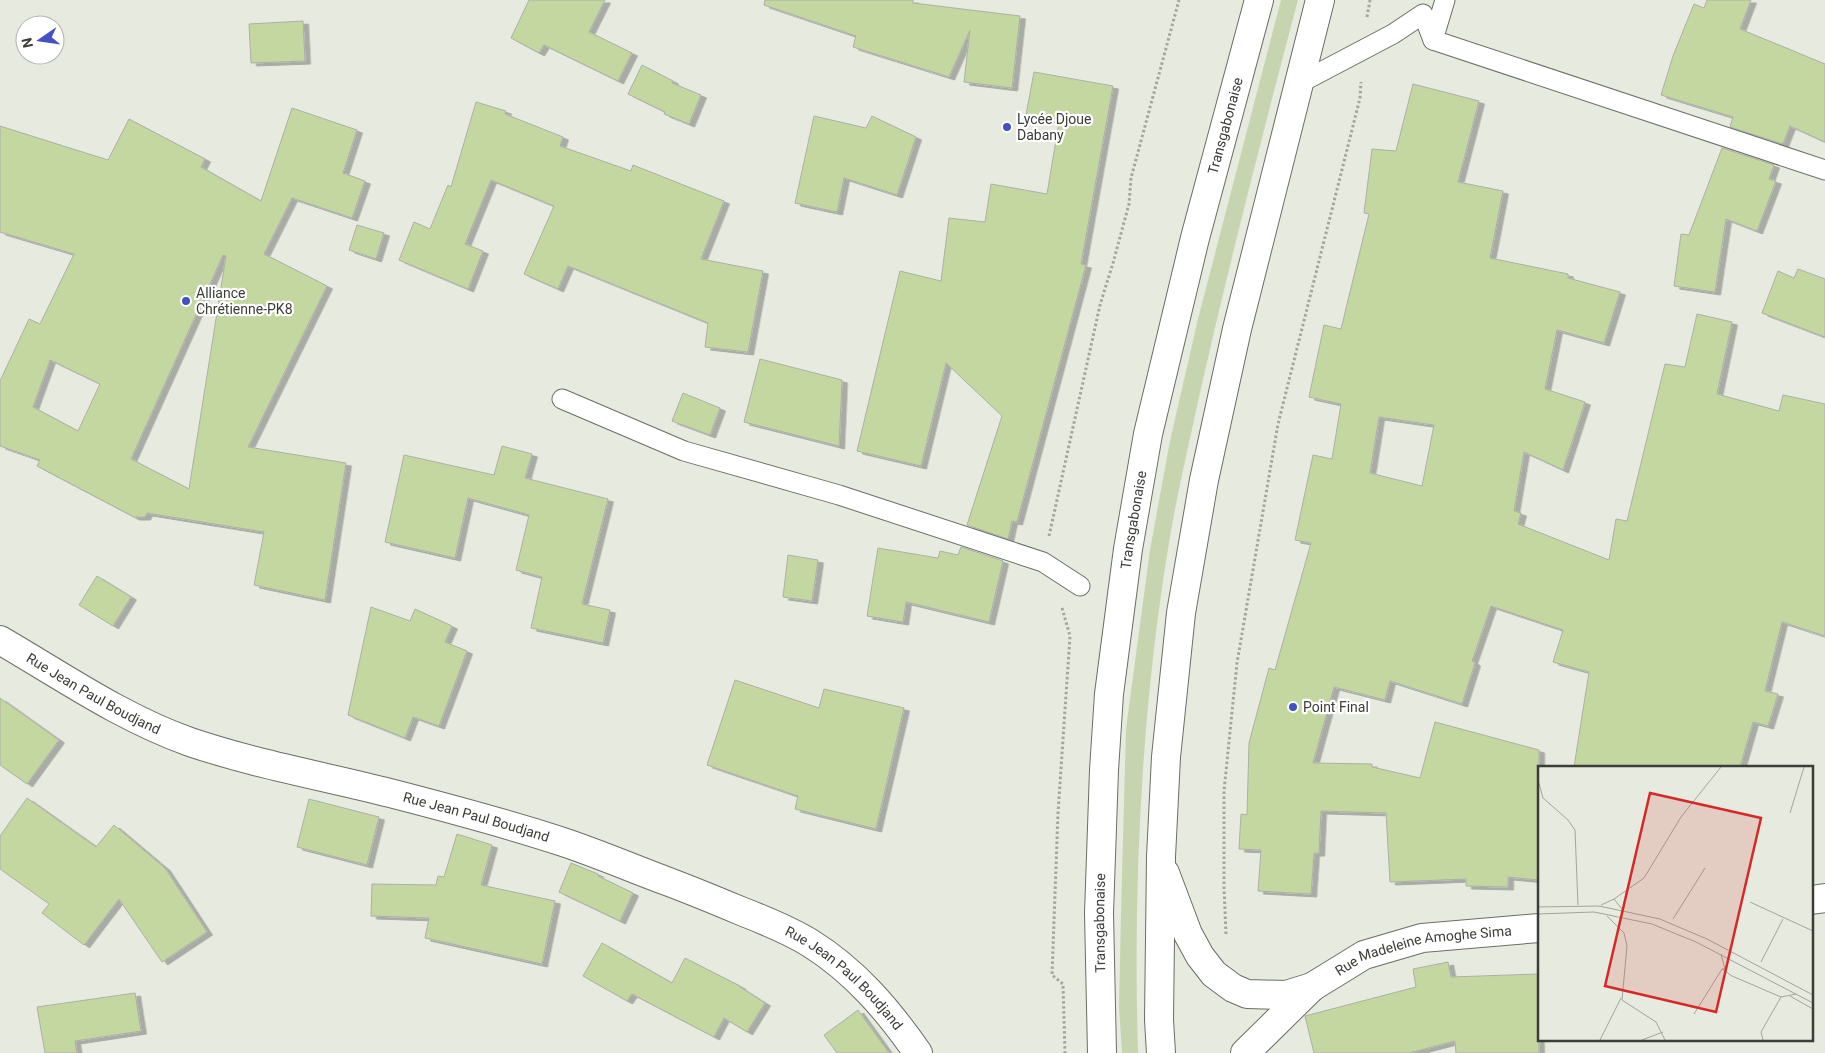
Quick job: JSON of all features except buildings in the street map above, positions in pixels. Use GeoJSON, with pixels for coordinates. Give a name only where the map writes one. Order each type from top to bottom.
{"type":"FeatureCollection","features":[{"type":"Feature","properties":{"kind":"main road","name":"Transgabonaise"},"geometry":{"type":"LineString","coordinates":[[1102,1053],[1099,913],[1104,770],[1109,694],[1128,549],[1148,434],[1193,247],[1259,0]]}},
{"type":"Feature","properties":{"kind":"main road"},"geometry":{"type":"LineString","coordinates":[[1161,1053],[1159,1020],[1160,857],[1166,757],[1181,613],[1202,489],[1237,329],[1320,0]]}},
{"type":"Feature","properties":{"kind":"main road","name":"Rue Jean Paul Boudjand"},"geometry":{"type":"LineString","coordinates":[[0,640],[115,708],[150,726],[190,742],[237,756],[525,830],[612,860],[776,925],[809,942],[835,960],[855,978],[884,1007],[918,1053]]}},
{"type":"Feature","properties":{"kind":"main road"},"geometry":{"type":"LineString","coordinates":[[1160,857],[1188,934],[1200,956],[1214,974],[1233,988],[1247,994],[1265,996],[1286,995],[1312,987]]}},
{"type":"Feature","properties":{"kind":"main road"},"geometry":{"type":"LineString","coordinates":[[1812,900],[1825,898]]}},
{"type":"Feature","properties":{"kind":"main road","name":"Rue Madeleine Amoghe Sima"},"geometry":{"type":"LineString","coordinates":[[1312,987],[1364,955],[1422,938],[1538,928]]}},
{"type":"Feature","properties":{"kind":"main road"},"geometry":{"type":"LineString","coordinates":[[1245,1053],[1312,987]]}},
{"type":"Feature","properties":{"kind":"lane"},"geometry":{"type":"LineString","coordinates":[[1433,40],[1445,0]]}},
{"type":"Feature","properties":{"kind":"lane"},"geometry":{"type":"LineString","coordinates":[[1298,84],[1363,50],[1423,14],[1433,40]]}},
{"type":"Feature","properties":{"kind":"lane"},"geometry":{"type":"LineString","coordinates":[[1433,40],[1825,170]]}},
{"type":"Feature","properties":{"kind":"lane"},"geometry":{"type":"LineString","coordinates":[[562,399],[684,451],[839,495],[1043,562],[1080,586]]}},
{"type":"Feature","properties":{"kind":"path"},"geometry":{"type":"LineString","coordinates":[[1043,562],[1100,305],[1114,263],[1128,204],[1131,178],[1179,0]]}},
{"type":"Feature","properties":{"kind":"path"},"geometry":{"type":"LineString","coordinates":[[1233,988],[1227,952],[1224,887],[1224,791],[1237,663],[1278,424],[1360,98],[1364,29],[1370,0]]}},
{"type":"Feature","properties":{"kind":"path"},"geometry":{"type":"LineString","coordinates":[[1061,603],[1070,636],[1058,813],[1052,975],[1063,984],[1065,1053]]}},
{"type":"Feature","properties":{"kind":"green space"},"geometry":{"type":"Polygon","coordinates":[[[1281,0],[1298,0],[1210,347],[1167,555],[1151,678],[1141,803],[1137,928],[1138,1053],[1122,1053],[1119,1007],[1126,729],[1150,550],[1170,441],[1198,319],[1281,0]]]}},
{"type":"Feature","properties":{"kind":"place","name":"Lycée Djoue Dabany"},"geometry":{"type":"Point","coordinates":[1007,127]}},
{"type":"Feature","properties":{"kind":"place","name":"Alliance Chrétienne-PK8"},"geometry":{"type":"Point","coordinates":[186,301]}},
{"type":"Feature","properties":{"kind":"place","name":"Point Final"},"geometry":{"type":"Point","coordinates":[1293,707]}}]}
